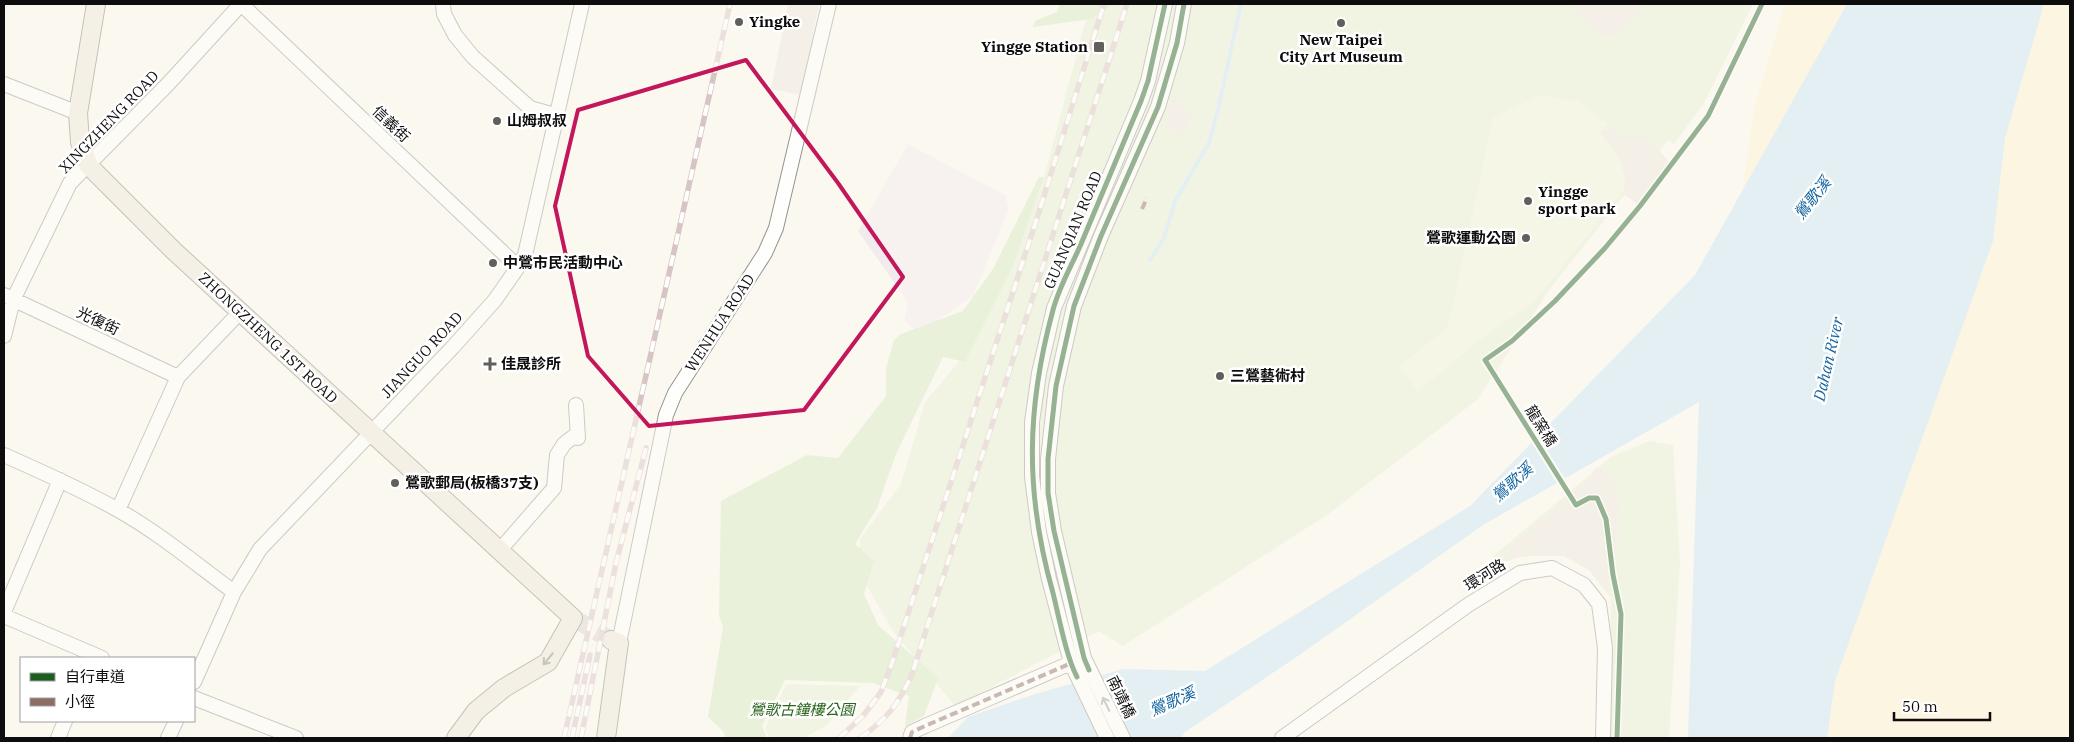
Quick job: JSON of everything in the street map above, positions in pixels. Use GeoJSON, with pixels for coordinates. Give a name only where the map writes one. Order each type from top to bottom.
{"type":"FeatureCollection","features":[{"type":"Feature","properties":{"kind":"main road","name":"ZHONGZHENG 1ST ROAD"},"geometry":{"type":"LineString","coordinates":[[96,4],[78,113],[80,142],[89,166],[174,251],[573,618],[548,662],[504,688],[476,711],[456,738]]}},
{"type":"Feature","properties":{"kind":"main road","name":"WENHUA ROAD"},"geometry":{"type":"LineString","coordinates":[[606,738],[615,642]]}},
{"type":"Feature","properties":{"kind":"street","name":"XINGZHENG ROAD"},"geometry":{"type":"LineString","coordinates":[[4,336],[9,297],[70,183],[89,166],[168,84],[241,4]]}},
{"type":"Feature","properties":{"kind":"street","name":"信義街"},"geometry":{"type":"LineString","coordinates":[[241,4],[518,267]]}},
{"type":"Feature","properties":{"kind":"street"},"geometry":{"type":"LineString","coordinates":[[443,4],[444,14],[455,35],[473,57],[530,108],[558,116]]}},
{"type":"Feature","properties":{"kind":"street","name":"JIANGUO ROAD"},"geometry":{"type":"LineString","coordinates":[[195,680],[234,592],[260,549],[453,347],[494,300],[525,255],[582,4]]}},
{"type":"Feature","properties":{"kind":"street","name":"WENHUA ROAD"},"geometry":{"type":"LineString","coordinates":[[615,642],[666,415],[675,393],[765,253],[776,228],[829,4]]}},
{"type":"Feature","properties":{"kind":"street","name":"GUANQIAN ROAD"},"geometry":{"type":"LineString","coordinates":[[1080,667],[1049,579],[1039,532],[1032,478],[1032,422],[1039,374],[1054,308],[1148,81],[1165,4]]}},
{"type":"Feature","properties":{"kind":"street","name":"GUANQIAN ROAD"},"geometry":{"type":"LineString","coordinates":[[1080,667],[1048,493],[1048,459],[1056,386],[1074,306],[1101,236],[1158,107],[1177,43],[1184,4]]}},
{"type":"Feature","properties":{"kind":"street"},"geometry":{"type":"LineString","coordinates":[[4,84],[78,113]]}},
{"type":"Feature","properties":{"kind":"street","name":"光復街"},"geometry":{"type":"LineString","coordinates":[[9,297],[178,377]]}},
{"type":"Feature","properties":{"kind":"street"},"geometry":{"type":"LineString","coordinates":[[118,510],[178,377],[240,312]]}},
{"type":"Feature","properties":{"kind":"street"},"geometry":{"type":"LineString","coordinates":[[499,551],[554,488],[557,456],[564,444],[573,437],[578,438],[576,405]]}},
{"type":"Feature","properties":{"kind":"street"},"geometry":{"type":"LineString","coordinates":[[4,455],[60,480],[118,510],[152,531],[234,592]]}},
{"type":"Feature","properties":{"kind":"street"},"geometry":{"type":"LineString","coordinates":[[60,480],[4,614],[96,657]]}},
{"type":"Feature","properties":{"kind":"street","name":"環河路"},"geometry":{"type":"LineString","coordinates":[[1282,738],[1468,605],[1520,573],[1552,568],[1584,586],[1599,604],[1605,648],[1603,738]]}},
{"type":"Feature","properties":{"kind":"street"},"geometry":{"type":"LineString","coordinates":[[910,738],[912,732],[925,726],[1080,667]]}},
{"type":"Feature","properties":{"kind":"street","name":"南靖橋"},"geometry":{"type":"LineString","coordinates":[[1080,667],[1108,738]]}},
{"type":"Feature","properties":{"kind":"street","name":"南靖橋"},"geometry":{"type":"LineString","coordinates":[[1080,667],[1123,738]]}},
{"type":"Feature","properties":{"kind":"street"},"geometry":{"type":"LineString","coordinates":[[195,698],[296,738]]}},
{"type":"Feature","properties":{"kind":"street"},"geometry":{"type":"LineString","coordinates":[[58,738],[65,722]]}},
{"type":"Feature","properties":{"kind":"street"},"geometry":{"type":"LineString","coordinates":[[168,738],[176,722]]}},
{"type":"Feature","properties":{"kind":"highlighted area"},"geometry":{"type":"Polygon","coordinates":[[[746,60],[838,183],[903,277],[804,410],[649,426],[588,356],[555,206],[578,110],[746,60]]]}},
{"type":"Feature","properties":{"kind":"shaded area"},"geometry":{"type":"Polygon","coordinates":[[[788,4],[819,4],[813,33],[817,38],[806,96],[771,89],[788,4]]]}},
{"type":"Feature","properties":{"kind":"shaded area"},"geometry":{"type":"Polygon","coordinates":[[[1573,4],[1647,4],[1618,35],[1599,35],[1573,11],[1573,4]]]}},
{"type":"Feature","properties":{"kind":"shaded area"},"geometry":{"type":"Polygon","coordinates":[[[1174,94],[1191,113],[1185,135],[1163,127],[1174,94]]]}},
{"type":"Feature","properties":{"kind":"shaded area"},"geometry":{"type":"Polygon","coordinates":[[[1609,123],[1617,130],[1614,137],[1649,137],[1671,165],[1640,206],[1623,194],[1625,180],[1621,163],[1600,133],[1609,123]]]}},
{"type":"Feature","properties":{"kind":"shaded area"},"geometry":{"type":"Polygon","coordinates":[[[908,144],[1005,195],[1009,209],[973,296],[919,333],[904,320],[908,302],[858,231],[908,144]]]}},
{"type":"Feature","properties":{"kind":"shaded area"},"geometry":{"type":"Polygon","coordinates":[[[1596,467],[1610,476],[1618,494],[1617,569],[1607,587],[1601,585],[1590,571],[1564,556],[1521,556],[1498,565],[1515,543],[1589,479],[1596,467]]]}},
{"type":"Feature","properties":{"kind":"green space"},"geometry":{"type":"Polygon","coordinates":[[[1060,4],[1110,4],[1110,7],[1091,19],[1033,27],[1035,21],[1057,12],[1060,4]]]}},
{"type":"Feature","properties":{"kind":"green space","name":"三鶯藝術村"},"geometry":{"type":"Polygon","coordinates":[[[1090,4],[1753,4],[1703,105],[1674,144],[1668,140],[1552,286],[1477,400],[1327,515],[1123,646],[1099,631],[955,706],[892,630],[858,570],[860,539],[901,484],[925,402],[968,351],[1014,264],[1044,177],[1090,4]]]}},
{"type":"Feature","properties":{"kind":"green space","name":"鶯歌運動公園"},"geometry":{"type":"Polygon","coordinates":[[[1540,95],[1580,102],[1616,132],[1637,173],[1534,302],[1488,333],[1418,391],[1399,367],[1448,327],[1493,118],[1540,95]]]}},
{"type":"Feature","properties":{"kind":"green space"},"geometry":{"type":"Polygon","coordinates":[[[1039,177],[1044,177],[1014,264],[965,362],[943,357],[896,454],[877,508],[855,544],[874,561],[864,594],[878,625],[938,678],[924,716],[905,726],[909,696],[873,683],[785,680],[762,726],[767,738],[726,738],[723,731],[708,717],[723,627],[719,616],[721,501],[807,455],[838,458],[886,396],[886,368],[894,340],[901,334],[963,311],[993,269],[1039,177]]]}},
{"type":"Feature","properties":{"kind":"green space"},"geometry":{"type":"Polygon","coordinates":[[[1649,441],[1673,445],[1680,562],[1669,738],[1608,738],[1611,598],[1583,563],[1560,552],[1516,558],[1492,557],[1611,457],[1649,441]]]}},
{"type":"Feature","properties":{"kind":"green space","name":"鶯歌古鐘樓公園"},"geometry":{"type":"Polygon","coordinates":[[[786,684],[860,686],[827,725],[804,738],[770,738],[765,729],[786,684]]]}},
{"type":"Feature","properties":{"kind":"sand"},"geometry":{"type":"Polygon","coordinates":[[[1785,4],[2070,4],[2070,738],[1706,738],[1717,375],[1754,109],[1785,4]]]}},
{"type":"Feature","properties":{"kind":"water"},"geometry":{"type":"Polygon","coordinates":[[[1847,4],[2044,4],[2005,138],[1993,241],[1835,681],[1827,738],[1688,738],[1699,402],[1483,525],[1298,656],[1185,732],[1181,738],[948,738],[968,717],[1032,695],[1123,669],[1205,671],[1470,506],[1695,275],[1847,4]]]}},
{"type":"Feature","properties":{"kind":"pier"},"geometry":{"type":"Polygon","coordinates":[[[1537,434],[1566,480],[1558,485],[1530,440],[1537,434]]]}},
{"type":"Feature","properties":{"kind":"waterway"},"geometry":{"type":"LineString","coordinates":[[1150,260],[1164,238],[1175,201],[1209,143],[1241,4]]}},
{"type":"Feature","properties":{"kind":"tunnel"},"geometry":{"type":"LineString","coordinates":[[573,618],[611,640]]}},
{"type":"Feature","properties":{"kind":"railway"},"geometry":{"type":"LineString","coordinates":[[564,738],[730,4]]}},
{"type":"Feature","properties":{"kind":"railway"},"geometry":{"type":"LineString","coordinates":[[839,738],[863,716],[881,692],[891,666],[1039,212],[1104,4]]}},
{"type":"Feature","properties":{"kind":"railway"},"geometry":{"type":"LineString","coordinates":[[860,738],[878,724],[897,703],[912,674],[1127,4]]}},
{"type":"Feature","properties":{"kind":"railway"},"geometry":{"type":"LineString","coordinates":[[581,738],[616,563],[646,448]]}},
{"type":"Feature","properties":{"kind":"railway"},"geometry":{"type":"LineString","coordinates":[[572,738],[590,655]]}},
{"type":"Feature","properties":{"kind":"marked path"},"geometry":{"type":"LineString","coordinates":[[1142,209],[1145,198]]}},
{"type":"Feature","properties":{"kind":"marked path"},"geometry":{"type":"LineString","coordinates":[[910,738],[912,732],[1074,662]]}},
{"type":"Feature","properties":{"kind":"cycle path"},"geometry":{"type":"LineString","coordinates":[[1077,677],[1063,636],[1037,521],[1032,452],[1038,382],[1044,347],[1056,301],[1141,101],[1148,81],[1165,4]]}},
{"type":"Feature","properties":{"kind":"cycle path"},"geometry":{"type":"LineString","coordinates":[[1089,670],[1084,658],[1054,531],[1048,493],[1048,459],[1056,386],[1074,306],[1101,236],[1158,107],[1177,43],[1184,4]]}},
{"type":"Feature","properties":{"kind":"cycle path","name":"龍窯橋"},"geometry":{"type":"LineString","coordinates":[[1617,738],[1621,614],[1613,575],[1606,519],[1597,498],[1589,498],[1576,505],[1485,360],[1512,341],[1555,301],[1605,248],[1640,206],[1708,116],[1762,4]]}},
{"type":"Feature","properties":{"kind":"place","name":"Yingke"},"geometry":{"type":"Point","coordinates":[739,22]}},
{"type":"Feature","properties":{"kind":"place","name":"New Taipei City Art Museum"},"geometry":{"type":"Point","coordinates":[1341,23]}},
{"type":"Feature","properties":{"kind":"place","name":"Yingge Station"},"geometry":{"type":"Point","coordinates":[1099,47]}},
{"type":"Feature","properties":{"kind":"place","name":"山姆叔叔"},"geometry":{"type":"Point","coordinates":[497,121]}},
{"type":"Feature","properties":{"kind":"place","name":"Yingge sport park"},"geometry":{"type":"Point","coordinates":[1528,201]}},
{"type":"Feature","properties":{"kind":"place","name":"鶯歌運動公園"},"geometry":{"type":"Point","coordinates":[1526,238]}},
{"type":"Feature","properties":{"kind":"place","name":"中鶯市民活動中心"},"geometry":{"type":"Point","coordinates":[493,263]}},
{"type":"Feature","properties":{"kind":"place","name":"佳晟診所"},"geometry":{"type":"Point","coordinates":[490,364]}},
{"type":"Feature","properties":{"kind":"place","name":"三鶯藝術村"},"geometry":{"type":"Point","coordinates":[1220,376]}},
{"type":"Feature","properties":{"kind":"place","name":"鶯歌郵局(板橋37支)"},"geometry":{"type":"Point","coordinates":[395,483]}},
{"type":"Feature","properties":{"kind":"water label","name":"鶯歌溪"},"geometry":{"type":"Point","coordinates":[1812,198]}},
{"type":"Feature","properties":{"kind":"water label","name":"Dahan River"},"geometry":{"type":"Point","coordinates":[1828,359]}},
{"type":"Feature","properties":{"kind":"water label","name":"鶯歌溪"},"geometry":{"type":"Point","coordinates":[1512,482]}},
{"type":"Feature","properties":{"kind":"water label","name":"鶯歌溪"},"geometry":{"type":"Point","coordinates":[1172,701]}}]}
